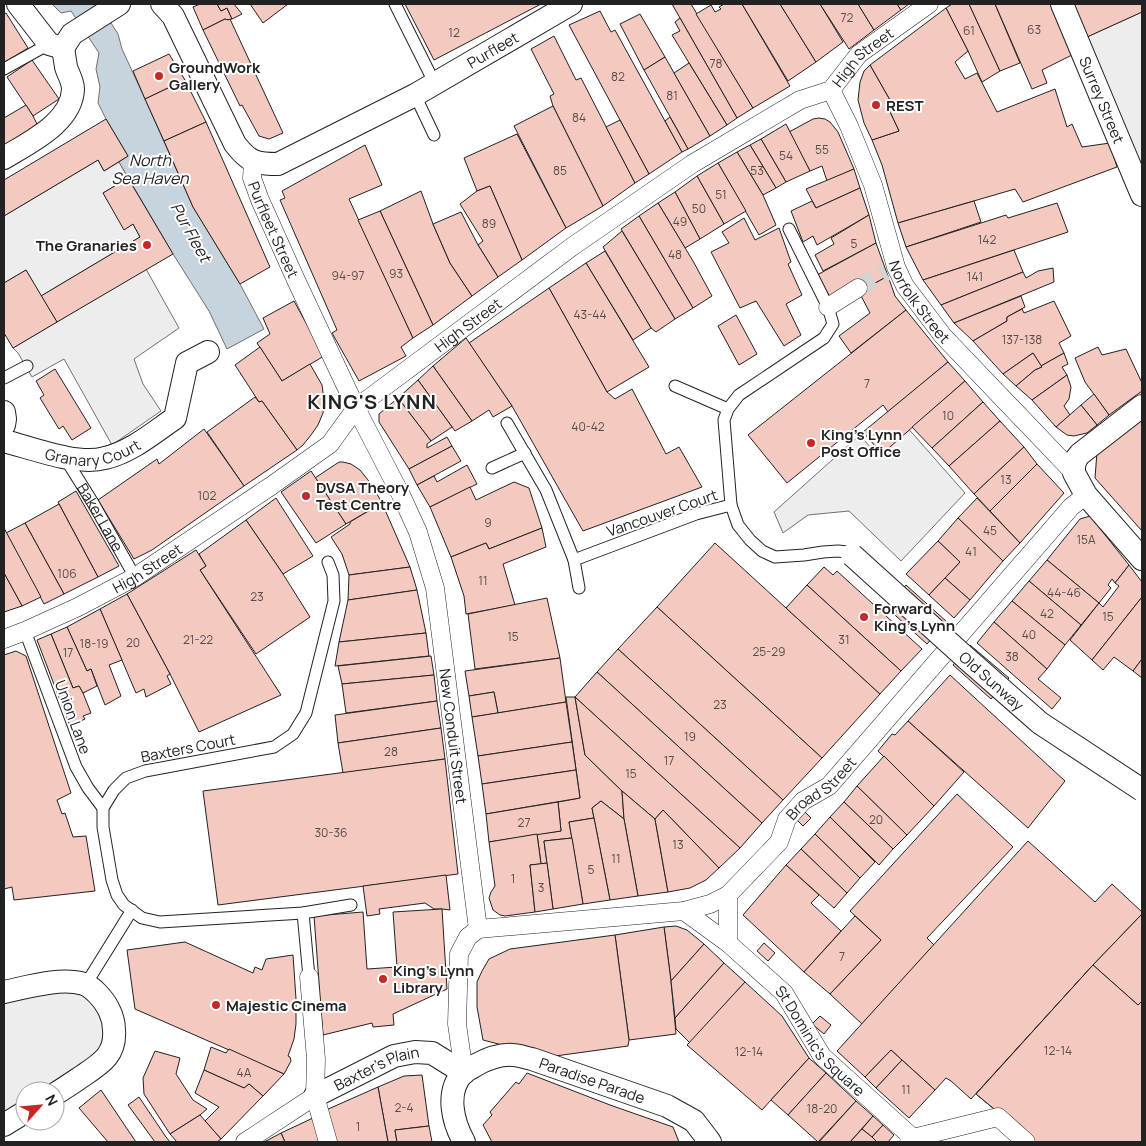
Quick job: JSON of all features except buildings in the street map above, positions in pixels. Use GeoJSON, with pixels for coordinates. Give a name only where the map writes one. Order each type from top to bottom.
{"type":"FeatureCollection","features":[{"type":"Feature","properties":{"kind":"street"},"geometry":{"type":"LineString","coordinates":[[4,158],[47,130],[60,119],[66,111],[73,89],[61,42],[18,4]]}},
{"type":"Feature","properties":{"kind":"street"},"geometry":{"type":"LineString","coordinates":[[61,42],[119,4]]}},
{"type":"Feature","properties":{"kind":"street","name":"Purfleet Street"},"geometry":{"type":"LineString","coordinates":[[162,4],[173,16],[235,144],[244,156],[253,162],[252,178],[260,200],[356,408]]}},
{"type":"Feature","properties":{"kind":"street","name":"Purfleet"},"geometry":{"type":"LineString","coordinates":[[253,162],[278,164],[415,95],[571,4]]}},
{"type":"Feature","properties":{"kind":"street","name":"High Street"},"geometry":{"type":"LineString","coordinates":[[4,639],[78,607],[135,577],[271,486],[330,444],[356,408],[573,246],[692,164],[800,100],[832,90],[859,54],[929,4]]}},
{"type":"Feature","properties":{"kind":"street","name":"Surrey Street"},"geometry":{"type":"LineString","coordinates":[[1062,4],[1142,195]]}},
{"type":"Feature","properties":{"kind":"street","name":"Norfolk Street"},"geometry":{"type":"LineString","coordinates":[[832,90],[873,185],[891,270],[943,336],[1074,473]]}},
{"type":"Feature","properties":{"kind":"street"},"geometry":{"type":"LineString","coordinates":[[828,307],[858,288]]}},
{"type":"Feature","properties":{"kind":"street","name":"Granary Court"},"geometry":{"type":"LineString","coordinates":[[4,440],[64,457],[85,460],[104,459],[120,453],[175,418],[182,357],[208,352]]}},
{"type":"Feature","properties":{"kind":"street"},"geometry":{"type":"LineString","coordinates":[[1142,406],[1080,454],[1074,466],[1074,473],[1086,495],[1142,559]]}},
{"type":"Feature","properties":{"kind":"street","name":"New Conduit Street"},"geometry":{"type":"LineString","coordinates":[[356,408],[418,532],[435,588],[478,929]]}},
{"type":"Feature","properties":{"kind":"street"},"geometry":{"type":"LineString","coordinates":[[4,412],[4,425]]}},
{"type":"Feature","properties":{"kind":"street","name":"Broad Street"},"geometry":{"type":"LineString","coordinates":[[478,929],[684,911],[710,904],[728,895],[779,842],[787,819],[803,801],[830,786],[1071,507],[1086,495]]}},
{"type":"Feature","properties":{"kind":"street","name":"Old Sunway"},"geometry":{"type":"LineString","coordinates":[[852,555],[1040,723],[1142,790]]}},
{"type":"Feature","properties":{"kind":"street"},"geometry":{"type":"LineString","coordinates":[[728,895],[728,943]]}},
{"type":"Feature","properties":{"kind":"street","name":"St Dominic's Square"},"geometry":{"type":"LineString","coordinates":[[684,911],[728,943],[784,993],[822,1056],[911,1140]]}},
{"type":"Feature","properties":{"kind":"street"},"geometry":{"type":"LineString","coordinates":[[464,1142],[454,1114],[452,1099],[455,1086],[464,1073],[457,1024],[458,954],[468,938],[478,929]]}},
{"type":"Feature","properties":{"kind":"street"},"geometry":{"type":"LineString","coordinates":[[309,977],[316,1059],[315,1096],[328,1142]]}},
{"type":"Feature","properties":{"kind":"street"},"geometry":{"type":"LineString","coordinates":[[4,992],[63,981],[86,984],[106,1003],[114,1024],[113,1046],[109,1055],[102,1064],[65,1088]]}},
{"type":"Feature","properties":{"kind":"street","name":"Baxter's Plain"},"geometry":{"type":"LineString","coordinates":[[315,1096],[394,1056],[415,1052],[432,1053],[464,1073]]}},
{"type":"Feature","properties":{"kind":"street","name":"Paradise Parade"},"geometry":{"type":"LineString","coordinates":[[464,1073],[484,1060],[496,1056],[512,1055],[532,1059],[667,1106],[694,1121],[710,1142]]}},
{"type":"Feature","properties":{"kind":"street"},"geometry":{"type":"LineString","coordinates":[[245,1142],[315,1096]]}},
{"type":"Feature","properties":{"kind":"street"},"geometry":{"type":"LineString","coordinates":[[911,1140],[998,1117],[1026,1142]]}},
{"type":"Feature","properties":{"kind":"street"},"geometry":{"type":"LineString","coordinates":[[4,1125],[15,1118]]}},
{"type":"Feature","properties":{"kind":"lane"},"geometry":{"type":"LineString","coordinates":[[395,4],[435,84]]}},
{"type":"Feature","properties":{"kind":"lane"},"geometry":{"type":"LineString","coordinates":[[4,69],[61,42]]}},
{"type":"Feature","properties":{"kind":"lane"},"geometry":{"type":"LineString","coordinates":[[415,95],[434,135]]}},
{"type":"Feature","properties":{"kind":"lane"},"geometry":{"type":"LineString","coordinates":[[731,505],[724,420],[728,408],[739,395],[824,338],[833,324],[828,307],[789,228]]}},
{"type":"Feature","properties":{"kind":"lane"},"geometry":{"type":"LineString","coordinates":[[4,378],[27,366]]}},
{"type":"Feature","properties":{"kind":"lane"},"geometry":{"type":"LineString","coordinates":[[675,386],[728,408]]}},
{"type":"Feature","properties":{"kind":"lane"},"geometry":{"type":"LineString","coordinates":[[507,423],[546,490],[574,560],[579,588]]}},
{"type":"Feature","properties":{"kind":"lane"},"geometry":{"type":"LineString","coordinates":[[492,468],[525,453]]}},
{"type":"Feature","properties":{"kind":"lane","name":"Baker Lane"},"geometry":{"type":"LineString","coordinates":[[64,457],[93,503],[135,577]]}},
{"type":"Feature","properties":{"kind":"lane","name":"Vancouver Court"},"geometry":{"type":"LineString","coordinates":[[574,560],[696,514],[731,505],[738,525],[750,540],[762,551],[775,557],[838,551],[847,552],[852,555]]}},
{"type":"Feature","properties":{"kind":"lane","name":"Baxters Court"},"geometry":{"type":"LineString","coordinates":[[103,808],[114,790],[126,778],[144,770],[274,746],[293,734],[306,713],[334,600],[333,575],[328,562]]}},
{"type":"Feature","properties":{"kind":"lane","name":"Union Lane"},"geometry":{"type":"LineString","coordinates":[[24,631],[76,767],[88,788],[103,808]]}},
{"type":"Feature","properties":{"kind":"lane"},"geometry":{"type":"LineString","coordinates":[[103,808],[103,827],[116,895],[124,905],[142,918],[160,922],[303,913],[351,905]]}},
{"type":"Feature","properties":{"kind":"lane"},"geometry":{"type":"LineString","coordinates":[[86,984],[132,910]]}},
{"type":"Feature","properties":{"kind":"lane"},"geometry":{"type":"LineString","coordinates":[[303,913],[309,977]]}},
{"type":"Feature","properties":{"kind":"shaded area"},"geometry":{"type":"Polygon","coordinates":[[[1142,12],[1142,178],[1087,37],[1142,12]]]}},
{"type":"Feature","properties":{"kind":"shaded area"},"geometry":{"type":"Polygon","coordinates":[[[98,160],[104,171],[119,162],[128,178],[103,193],[125,229],[133,224],[140,237],[41,296],[26,270],[4,283],[4,216],[98,160]]]}},
{"type":"Feature","properties":{"kind":"shaded area"},"geometry":{"type":"Polygon","coordinates":[[[146,269],[179,328],[134,359],[143,384],[161,411],[112,445],[64,359],[32,377],[13,348],[146,269]]]}},
{"type":"Feature","properties":{"kind":"shaded area"},"geometry":{"type":"Polygon","coordinates":[[[906,426],[965,493],[901,561],[849,511],[808,515],[783,533],[774,512],[860,435],[875,453],[906,426]]]}},
{"type":"Feature","properties":{"kind":"shaded area"},"geometry":{"type":"Polygon","coordinates":[[[86,984],[114,1034],[65,1081],[15,1081],[15,1118],[4,1125],[4,992],[86,984]]]}},
{"type":"Feature","properties":{"kind":"water","name":"North Sea Haven"},"geometry":{"type":"Polygon","coordinates":[[[52,4],[99,4],[118,34],[122,49],[193,207],[240,284],[264,329],[227,349],[209,311],[119,162],[128,156],[98,103],[100,87],[96,69],[99,53],[71,11],[61,13],[52,4]]]}},
{"type":"Feature","properties":{"kind":"tunnel"},"geometry":{"type":"LineString","coordinates":[[858,288],[886,272]]}},
{"type":"Feature","properties":{"kind":"place","name":"GroundWork Gallery"},"geometry":{"type":"Point","coordinates":[159,76]}},
{"type":"Feature","properties":{"kind":"place","name":"REST"},"geometry":{"type":"Point","coordinates":[876,105]}},
{"type":"Feature","properties":{"kind":"place","name":"The Granaries"},"geometry":{"type":"Point","coordinates":[147,245]}},
{"type":"Feature","properties":{"kind":"place","name":"King's Lynn Post Office"},"geometry":{"type":"Point","coordinates":[811,443]}},
{"type":"Feature","properties":{"kind":"place","name":"DVSA Theory Test Centre"},"geometry":{"type":"Point","coordinates":[306,496]}},
{"type":"Feature","properties":{"kind":"place","name":"Forward King's Lynn"},"geometry":{"type":"Point","coordinates":[864,617]}},
{"type":"Feature","properties":{"kind":"place","name":"King's Lynn Library"},"geometry":{"type":"Point","coordinates":[383,979]}},
{"type":"Feature","properties":{"kind":"place","name":"Majestic Cinema"},"geometry":{"type":"Point","coordinates":[216,1005]}},
{"type":"Feature","properties":{"kind":"district","name":"KING'S LYNN"},"geometry":{"type":"Point","coordinates":[372,401]}},
{"type":"Feature","properties":{"kind":"water label","name":"Pur Fleet"},"geometry":{"type":"Point","coordinates":[191,232]}}]}
